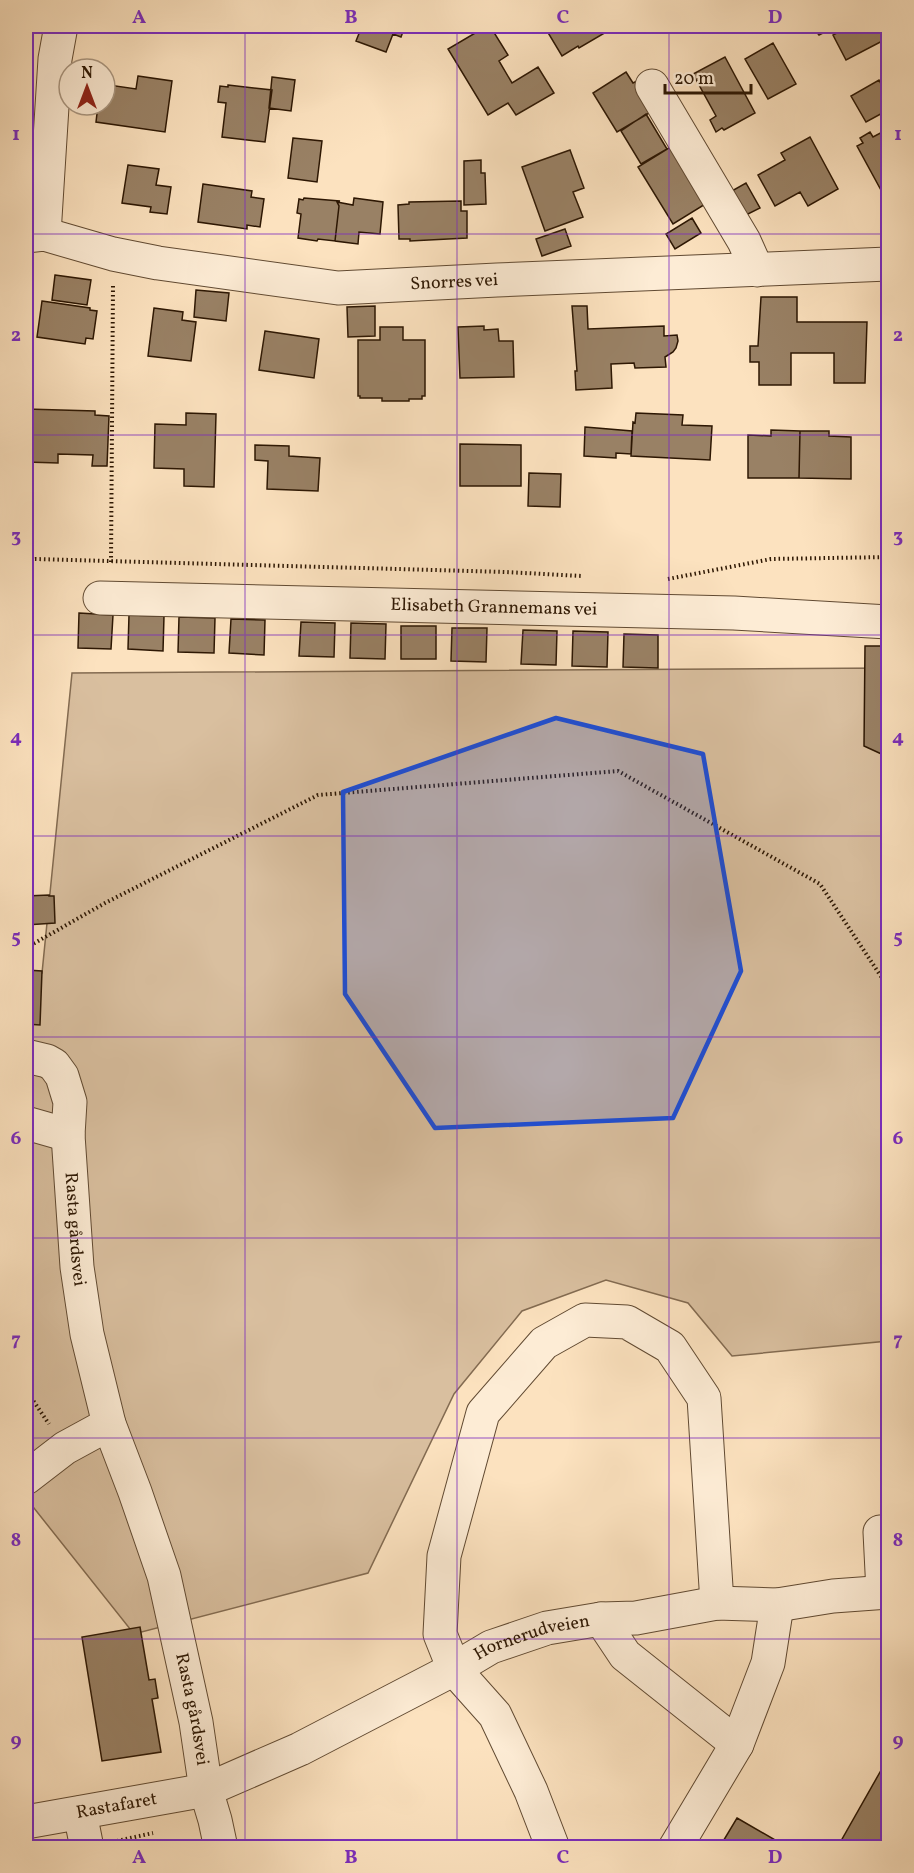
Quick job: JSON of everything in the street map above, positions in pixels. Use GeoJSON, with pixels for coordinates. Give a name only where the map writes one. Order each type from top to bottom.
{"type":"FeatureCollection","features":[{"type":"Feature","properties":{"kind":"street"},"geometry":{"type":"LineString","coordinates":[[35,235],[55,59],[61,26]]}},
{"type":"Feature","properties":{"kind":"street"},"geometry":{"type":"LineString","coordinates":[[652,86],[744,240],[757,270]]}},
{"type":"Feature","properties":{"kind":"street","name":"Snorres vei"},"geometry":{"type":"LineString","coordinates":[[35,235],[158,263],[338,288],[888,264]]}},
{"type":"Feature","properties":{"kind":"street","name":"Elisabeth Grannemans vei"},"geometry":{"type":"LineString","coordinates":[[100,598],[734,612],[888,622]]}},
{"type":"Feature","properties":{"kind":"street","name":"Rasta gårdsvei"},"geometry":{"type":"LineString","coordinates":[[26,1056],[54,1065],[62,1076],[70,1102],[68,1135],[77,1267],[87,1334],[109,1424],[164,1576],[196,1722],[206,1790],[216,1820],[221,1848]]}},
{"type":"Feature","properties":{"kind":"street"},"geometry":{"type":"LineString","coordinates":[[26,1123],[68,1135]]}},
{"type":"Feature","properties":{"kind":"street"},"geometry":{"type":"LineString","coordinates":[[553,1848],[531,1791],[495,1715],[454,1669],[440,1634],[444,1556],[483,1413],[544,1343],[585,1320],[627,1322],[670,1347],[704,1398],[717,1603]]}},
{"type":"Feature","properties":{"kind":"street"},"geometry":{"type":"LineString","coordinates":[[26,1478],[65,1448],[109,1424]]}},
{"type":"Feature","properties":{"kind":"street"},"geometry":{"type":"LineString","coordinates":[[880,1532],[886,1592]]}},
{"type":"Feature","properties":{"kind":"street","name":"Hornerudveien"},"geometry":{"type":"LineString","coordinates":[[206,1790],[300,1749],[454,1669],[491,1647],[547,1628],[601,1619],[636,1618],[717,1603],[777,1605],[833,1596],[886,1592]]}},
{"type":"Feature","properties":{"kind":"street"},"geometry":{"type":"LineString","coordinates":[[675,1848],[737,1744],[768,1663],[777,1605]]}},
{"type":"Feature","properties":{"kind":"street"},"geometry":{"type":"LineString","coordinates":[[601,1619],[625,1656],[737,1744]]}},
{"type":"Feature","properties":{"kind":"street","name":"Rastafaret"},"geometry":{"type":"LineString","coordinates":[[26,1822],[206,1790]]}},
{"type":"Feature","properties":{"kind":"street"},"geometry":{"type":"LineString","coordinates":[[80,1813],[87,1848]]}},
{"type":"Feature","properties":{"kind":"path"},"geometry":{"type":"LineString","coordinates":[[100,598],[112,562],[113,254]]}},
{"type":"Feature","properties":{"kind":"path"},"geometry":{"type":"LineString","coordinates":[[662,580],[771,559],[888,556]]}},
{"type":"Feature","properties":{"kind":"path"},"geometry":{"type":"LineString","coordinates":[[26,560],[583,576]]}},
{"type":"Feature","properties":{"kind":"path"},"geometry":{"type":"LineString","coordinates":[[26,948],[105,903],[318,795],[618,771],[820,884],[888,987]]}},
{"type":"Feature","properties":{"kind":"path"},"geometry":{"type":"LineString","coordinates":[[26,1390],[65,1448]]}},
{"type":"Feature","properties":{"kind":"highlighted area"},"geometry":{"type":"Polygon","coordinates":[[[556,718],[703,754],[741,971],[673,1118],[435,1128],[345,994],[343,792],[556,718]]]}},
{"type":"Feature","properties":{"kind":"shaded area"},"geometry":{"type":"Polygon","coordinates":[[[888,668],[888,1341],[732,1356],[688,1303],[606,1280],[522,1311],[454,1394],[368,1573],[134,1634],[26,1498],[26,974],[42,973],[72,673],[888,668]]]}},
{"type":"Feature","properties":{"kind":"building"},"geometry":{"type":"Polygon","coordinates":[[[154,26],[198,26],[197,32],[154,26]]]}},
{"type":"Feature","properties":{"kind":"building"},"geometry":{"type":"Polygon","coordinates":[[[362,26],[405,26],[401,37],[393,34],[386,52],[356,41],[362,26]]]}},
{"type":"Feature","properties":{"kind":"building"},"geometry":{"type":"Polygon","coordinates":[[[490,26],[508,55],[499,61],[512,83],[538,67],[554,93],[516,115],[508,103],[488,115],[448,49],[490,26]]]}},
{"type":"Feature","properties":{"kind":"building"},"geometry":{"type":"Polygon","coordinates":[[[555,26],[605,26],[608,31],[562,56],[547,31],[555,26]]]}},
{"type":"Feature","properties":{"kind":"building"},"geometry":{"type":"Polygon","coordinates":[[[812,26],[834,26],[835,27],[819,35],[812,26]]]}},
{"type":"Feature","properties":{"kind":"building"},"geometry":{"type":"Polygon","coordinates":[[[850,26],[887,26],[888,38],[846,60],[833,35],[850,26]]]}},
{"type":"Feature","properties":{"kind":"building"},"geometry":{"type":"Polygon","coordinates":[[[773,43],[796,84],[768,99],[745,59],[773,43]]]}},
{"type":"Feature","properties":{"kind":"building"},"geometry":{"type":"Polygon","coordinates":[[[725,57],[755,113],[716,132],[710,120],[716,116],[693,74],[725,57]]]}},
{"type":"Feature","properties":{"kind":"building"},"geometry":{"type":"Polygon","coordinates":[[[626,72],[633,83],[639,80],[651,112],[617,132],[593,93],[626,72]]]}},
{"type":"Feature","properties":{"kind":"building"},"geometry":{"type":"Polygon","coordinates":[[[138,76],[172,81],[165,132],[96,122],[97,117],[117,117],[117,86],[136,89],[138,76]]]}},
{"type":"Feature","properties":{"kind":"building"},"geometry":{"type":"Polygon","coordinates":[[[272,77],[295,80],[291,111],[269,108],[272,77]]]}},
{"type":"Feature","properties":{"kind":"building"},"geometry":{"type":"Polygon","coordinates":[[[879,80],[888,98],[888,110],[866,122],[851,96],[879,80]]]}},
{"type":"Feature","properties":{"kind":"building"},"geometry":{"type":"Polygon","coordinates":[[[228,85],[272,90],[265,142],[222,137],[226,103],[218,102],[220,86],[228,87],[228,85]]]}},
{"type":"Feature","properties":{"kind":"building"},"geometry":{"type":"Polygon","coordinates":[[[646,114],[667,149],[641,164],[621,131],[646,114]]]}},
{"type":"Feature","properties":{"kind":"building"},"geometry":{"type":"Polygon","coordinates":[[[888,129],[888,203],[857,146],[863,143],[860,138],[870,132],[873,137],[888,129]]]}},
{"type":"Feature","properties":{"kind":"building"},"geometry":{"type":"Polygon","coordinates":[[[810,137],[838,189],[808,206],[800,192],[775,206],[758,175],[785,160],[781,153],[810,137]]]}},
{"type":"Feature","properties":{"kind":"building"},"geometry":{"type":"Polygon","coordinates":[[[293,138],[322,141],[317,182],[288,178],[293,138]]]}},
{"type":"Feature","properties":{"kind":"building"},"geometry":{"type":"Polygon","coordinates":[[[672,146],[707,203],[673,224],[638,167],[672,146]]]}},
{"type":"Feature","properties":{"kind":"building"},"geometry":{"type":"Polygon","coordinates":[[[570,150],[584,188],[573,192],[583,217],[545,231],[522,167],[570,150]]]}},
{"type":"Feature","properties":{"kind":"building"},"geometry":{"type":"Polygon","coordinates":[[[481,160],[481,173],[485,173],[486,204],[464,205],[464,161],[481,160]]]}},
{"type":"Feature","properties":{"kind":"building"},"geometry":{"type":"Polygon","coordinates":[[[128,165],[159,169],[156,185],[171,187],[167,214],[150,212],[151,207],[122,203],[128,165]]]}},
{"type":"Feature","properties":{"kind":"building"},"geometry":{"type":"Polygon","coordinates":[[[746,183],[760,208],[744,216],[730,192],[746,183]]]}},
{"type":"Feature","properties":{"kind":"building"},"geometry":{"type":"Polygon","coordinates":[[[203,184],[252,191],[251,197],[264,199],[260,227],[247,225],[247,229],[198,222],[203,184]]]}},
{"type":"Feature","properties":{"kind":"building"},"geometry":{"type":"Polygon","coordinates":[[[354,198],[383,202],[380,234],[359,232],[358,244],[335,241],[339,206],[337,202],[353,205],[354,198]]]}},
{"type":"Feature","properties":{"kind":"building"},"geometry":{"type":"Polygon","coordinates":[[[299,199],[340,201],[337,202],[339,206],[335,241],[298,238],[301,214],[297,213],[299,199]]]}},
{"type":"Feature","properties":{"kind":"building"},"geometry":{"type":"Polygon","coordinates":[[[461,201],[461,211],[467,211],[467,238],[410,241],[410,239],[399,239],[398,205],[409,204],[409,202],[461,201]]]}},
{"type":"Feature","properties":{"kind":"building"},"geometry":{"type":"Polygon","coordinates":[[[692,218],[701,233],[675,249],[666,234],[692,218]]]}},
{"type":"Feature","properties":{"kind":"building"},"geometry":{"type":"Polygon","coordinates":[[[565,229],[571,246],[542,256],[536,239],[565,229]]]}},
{"type":"Feature","properties":{"kind":"building"},"geometry":{"type":"Polygon","coordinates":[[[55,275],[91,280],[87,305],[52,300],[55,275]]]}},
{"type":"Feature","properties":{"kind":"building"},"geometry":{"type":"Polygon","coordinates":[[[196,290],[229,293],[226,321],[194,317],[196,290]]]}},
{"type":"Feature","properties":{"kind":"building"},"geometry":{"type":"Polygon","coordinates":[[[761,297],[797,297],[797,322],[867,322],[865,383],[834,383],[834,353],[791,353],[791,385],[759,385],[759,362],[750,362],[750,346],[758,346],[761,297]]]}},
{"type":"Feature","properties":{"kind":"building"},"geometry":{"type":"Polygon","coordinates":[[[42,301],[97,311],[93,339],[86,338],[85,344],[37,337],[42,301]]]}},
{"type":"Feature","properties":{"kind":"building"},"geometry":{"type":"Polygon","coordinates":[[[375,306],[375,336],[348,337],[347,307],[375,306]]]}},
{"type":"Feature","properties":{"kind":"building"},"geometry":{"type":"Polygon","coordinates":[[[572,306],[587,306],[588,329],[664,326],[664,336],[677,335],[676,348],[665,357],[666,367],[635,368],[634,363],[611,364],[612,388],[576,390],[575,371],[577,371],[572,306]]]}},
{"type":"Feature","properties":{"kind":"building"},"geometry":{"type":"Polygon","coordinates":[[[154,308],[183,312],[182,320],[196,322],[191,361],[148,356],[154,308]]]}},
{"type":"Feature","properties":{"kind":"building"},"geometry":{"type":"Polygon","coordinates":[[[484,326],[484,330],[498,329],[499,341],[513,341],[514,377],[460,378],[458,327],[484,326]]]}},
{"type":"Feature","properties":{"kind":"building"},"geometry":{"type":"Polygon","coordinates":[[[380,327],[403,327],[403,340],[425,340],[425,396],[422,396],[422,399],[382,401],[382,398],[360,398],[358,396],[358,340],[380,340],[380,327]]]}},
{"type":"Feature","properties":{"kind":"building"},"geometry":{"type":"Polygon","coordinates":[[[265,331],[319,339],[314,378],[259,370],[265,331]]]}},
{"type":"Feature","properties":{"kind":"building"},"geometry":{"type":"Polygon","coordinates":[[[26,409],[95,411],[95,415],[109,416],[107,466],[92,466],[93,455],[58,454],[58,463],[26,462],[26,409]]]}},
{"type":"Feature","properties":{"kind":"building"},"geometry":{"type":"Polygon","coordinates":[[[186,413],[216,414],[214,487],[184,486],[184,469],[154,468],[155,424],[186,425],[186,413]]]}},
{"type":"Feature","properties":{"kind":"building"},"geometry":{"type":"Polygon","coordinates":[[[636,413],[683,415],[682,425],[712,426],[710,460],[631,456],[633,422],[635,423],[636,413]]]}},
{"type":"Feature","properties":{"kind":"building"},"geometry":{"type":"Polygon","coordinates":[[[585,427],[632,431],[631,454],[616,453],[616,458],[584,456],[585,427]]]}},
{"type":"Feature","properties":{"kind":"building"},"geometry":{"type":"Polygon","coordinates":[[[771,430],[800,431],[799,478],[748,478],[748,435],[771,436],[771,430]]]}},
{"type":"Feature","properties":{"kind":"building"},"geometry":{"type":"Polygon","coordinates":[[[800,431],[829,431],[829,436],[851,437],[851,479],[799,478],[800,431]]]}},
{"type":"Feature","properties":{"kind":"building"},"geometry":{"type":"Polygon","coordinates":[[[460,444],[521,445],[521,486],[460,486],[460,444]]]}},
{"type":"Feature","properties":{"kind":"building"},"geometry":{"type":"Polygon","coordinates":[[[255,445],[289,446],[289,456],[320,458],[318,491],[267,489],[268,461],[255,460],[255,445]]]}},
{"type":"Feature","properties":{"kind":"building"},"geometry":{"type":"Polygon","coordinates":[[[529,473],[561,474],[560,507],[528,506],[529,473]]]}},
{"type":"Feature","properties":{"kind":"building"},"geometry":{"type":"Polygon","coordinates":[[[79,613],[113,615],[111,649],[78,648],[79,613]]]}},
{"type":"Feature","properties":{"kind":"building"},"geometry":{"type":"Polygon","coordinates":[[[129,615],[164,616],[163,651],[128,649],[129,615]]]}},
{"type":"Feature","properties":{"kind":"building"},"geometry":{"type":"Polygon","coordinates":[[[179,617],[215,618],[214,653],[178,652],[179,617]]]}},
{"type":"Feature","properties":{"kind":"building"},"geometry":{"type":"Polygon","coordinates":[[[231,619],[265,620],[264,655],[229,653],[231,619]]]}},
{"type":"Feature","properties":{"kind":"building"},"geometry":{"type":"Polygon","coordinates":[[[301,622],[335,623],[334,657],[299,656],[301,622]]]}},
{"type":"Feature","properties":{"kind":"building"},"geometry":{"type":"Polygon","coordinates":[[[351,623],[386,624],[385,659],[350,658],[351,623]]]}},
{"type":"Feature","properties":{"kind":"building"},"geometry":{"type":"Polygon","coordinates":[[[401,626],[436,626],[436,659],[401,659],[401,626]]]}},
{"type":"Feature","properties":{"kind":"building"},"geometry":{"type":"Polygon","coordinates":[[[452,628],[487,628],[486,662],[451,661],[452,628]]]}},
{"type":"Feature","properties":{"kind":"building"},"geometry":{"type":"Polygon","coordinates":[[[523,630],[557,631],[556,665],[521,664],[523,630]]]}},
{"type":"Feature","properties":{"kind":"building"},"geometry":{"type":"Polygon","coordinates":[[[573,631],[608,632],[607,667],[572,666],[573,631]]]}},
{"type":"Feature","properties":{"kind":"building"},"geometry":{"type":"Polygon","coordinates":[[[624,634],[658,635],[658,668],[623,667],[624,634]]]}},
{"type":"Feature","properties":{"kind":"building"},"geometry":{"type":"Polygon","coordinates":[[[865,646],[888,646],[888,757],[864,746],[865,646]]]}},
{"type":"Feature","properties":{"kind":"building"},"geometry":{"type":"Polygon","coordinates":[[[26,896],[54,896],[55,923],[26,925],[26,896]]]}},
{"type":"Feature","properties":{"kind":"building"},"geometry":{"type":"Polygon","coordinates":[[[26,970],[42,971],[40,1025],[26,1024],[26,970]]]}},
{"type":"Feature","properties":{"kind":"building"},"geometry":{"type":"Polygon","coordinates":[[[140,1627],[149,1680],[155,1679],[158,1698],[152,1699],[161,1752],[102,1761],[82,1637],[140,1627]]]}},
{"type":"Feature","properties":{"kind":"building"},"geometry":{"type":"Polygon","coordinates":[[[888,1758],[888,1848],[837,1848],[888,1758]]]}},
{"type":"Feature","properties":{"kind":"building"},"geometry":{"type":"Polygon","coordinates":[[[737,1818],[789,1848],[719,1848],[737,1818]]]}}]}
